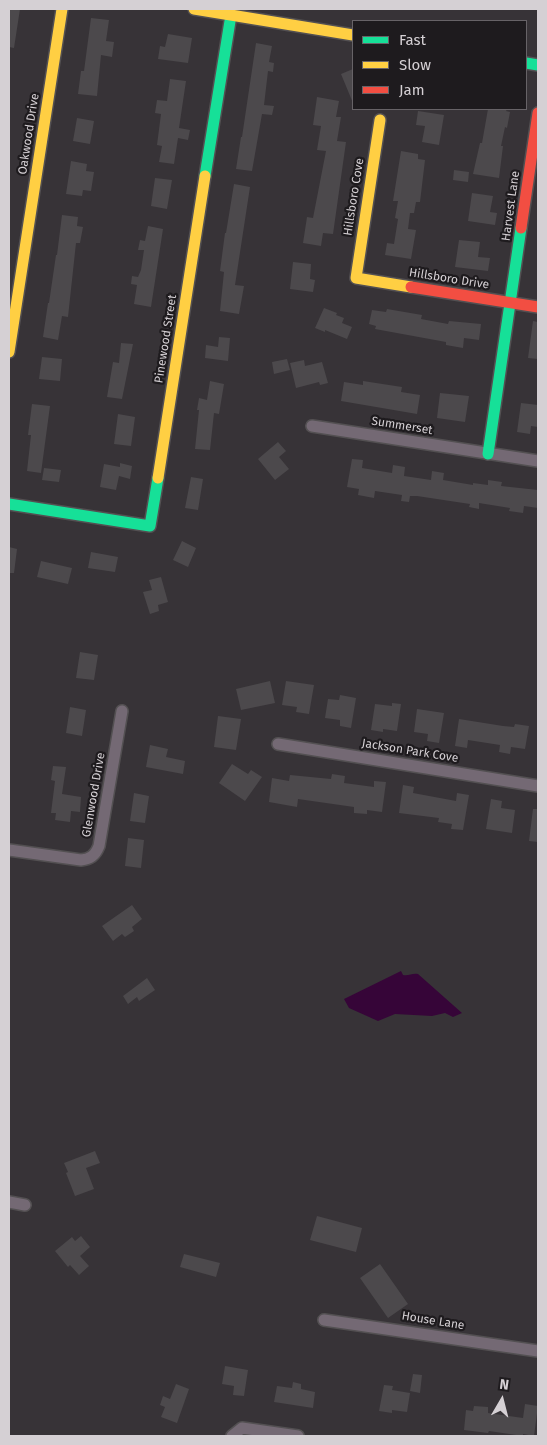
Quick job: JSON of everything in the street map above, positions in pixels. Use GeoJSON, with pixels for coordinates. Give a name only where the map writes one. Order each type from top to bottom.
{"type":"FeatureCollection","features":[{"type":"Feature","properties":{"kind":"street","name":"Oakwood Drive"},"geometry":{"type":"LineString","coordinates":[[9,352],[62,9]]}},
{"type":"Feature","properties":{"kind":"street"},"geometry":{"type":"LineString","coordinates":[[194,9],[352,35]]}},
{"type":"Feature","properties":{"kind":"street","name":"Pinewood Street"},"geometry":{"type":"LineString","coordinates":[[9,504],[150,526],[231,15]]}},
{"type":"Feature","properties":{"kind":"street","name":"Harvest Lane"},"geometry":{"type":"LineString","coordinates":[[511,302],[538,113]]}},
{"type":"Feature","properties":{"kind":"street","name":"Hillsboro Cove"},"geometry":{"type":"LineString","coordinates":[[356,278],[380,120]]}},
{"type":"Feature","properties":{"kind":"street","name":"Hillsboro Drive"},"geometry":{"type":"LineString","coordinates":[[356,278],[538,307]]}},
{"type":"Feature","properties":{"kind":"street"},"geometry":{"type":"LineString","coordinates":[[488,454],[511,302]]}},
{"type":"Feature","properties":{"kind":"street","name":"Summerset"},"geometry":{"type":"LineString","coordinates":[[312,426],[538,462]]}},
{"type":"Feature","properties":{"kind":"street","name":"Glenwood Drive"},"geometry":{"type":"LineString","coordinates":[[9,850],[81,860],[95,855],[99,846],[122,711]]}},
{"type":"Feature","properties":{"kind":"street","name":"Jackson Park Cove"},"geometry":{"type":"LineString","coordinates":[[278,744],[538,786]]}},
{"type":"Feature","properties":{"kind":"street"},"geometry":{"type":"LineString","coordinates":[[9,1202],[25,1205]]}},
{"type":"Feature","properties":{"kind":"street","name":"House Lane"},"geometry":{"type":"LineString","coordinates":[[324,1320],[538,1351]]}},
{"type":"Feature","properties":{"kind":"street"},"geometry":{"type":"LineString","coordinates":[[232,1436],[242,1428],[298,1436]]}},
{"type":"Feature","properties":{"kind":"shaded area"},"geometry":{"type":"Polygon","coordinates":[[[401,971],[403,975],[418,974],[462,1013],[453,1017],[445,1013],[432,1016],[395,1014],[378,1021],[349,1008],[344,999],[401,971]]]}},
{"type":"Feature","properties":{"kind":"building"},"geometry":{"type":"Polygon","coordinates":[[[9,9],[20,9],[14,48],[9,47],[9,9]]]}},
{"type":"Feature","properties":{"kind":"building"},"geometry":{"type":"Polygon","coordinates":[[[91,18],[109,20],[106,41],[114,42],[112,57],[101,55],[97,96],[78,94],[81,71],[84,71],[91,18]]]}},
{"type":"Feature","properties":{"kind":"building"},"geometry":{"type":"Polygon","coordinates":[[[168,34],[192,38],[188,63],[158,59],[160,46],[165,47],[168,34]]]}},
{"type":"Feature","properties":{"kind":"building"},"geometry":{"type":"Polygon","coordinates":[[[256,43],[272,46],[269,62],[274,63],[273,72],[268,71],[264,105],[274,106],[272,115],[262,114],[252,171],[236,169],[256,43]]]}},
{"type":"Feature","properties":{"kind":"building"},"geometry":{"type":"Polygon","coordinates":[[[352,69],[352,101],[341,74],[352,69]]]}},
{"type":"Feature","properties":{"kind":"building"},"geometry":{"type":"Polygon","coordinates":[[[170,79],[186,81],[179,128],[190,130],[188,140],[178,138],[174,164],[159,162],[162,146],[157,145],[161,114],[155,113],[157,100],[167,101],[170,79]]]}},
{"type":"Feature","properties":{"kind":"building"},"geometry":{"type":"Polygon","coordinates":[[[317,97],[339,101],[336,117],[341,117],[337,141],[346,142],[333,234],[323,233],[321,246],[303,243],[307,217],[313,218],[326,151],[317,150],[321,126],[313,125],[317,97]]]}},
{"type":"Feature","properties":{"kind":"building"},"geometry":{"type":"Polygon","coordinates":[[[488,110],[506,110],[510,112],[501,146],[503,146],[499,178],[473,174],[480,143],[482,143],[488,110]]]}},
{"type":"Feature","properties":{"kind":"building"},"geometry":{"type":"Polygon","coordinates":[[[418,111],[444,115],[439,145],[422,142],[425,126],[416,125],[418,111]]]}},
{"type":"Feature","properties":{"kind":"building"},"geometry":{"type":"Polygon","coordinates":[[[77,118],[94,121],[90,144],[73,141],[77,118]]]}},
{"type":"Feature","properties":{"kind":"building"},"geometry":{"type":"Polygon","coordinates":[[[401,151],[418,154],[418,159],[425,160],[420,202],[416,202],[414,213],[410,213],[408,229],[416,230],[411,259],[385,255],[387,243],[394,244],[398,219],[395,218],[398,201],[393,201],[401,151]]]}},
{"type":"Feature","properties":{"kind":"building"},"geometry":{"type":"Polygon","coordinates":[[[71,161],[87,164],[86,171],[94,172],[91,191],[83,190],[82,196],[66,194],[71,161]]]}},
{"type":"Feature","properties":{"kind":"building"},"geometry":{"type":"Polygon","coordinates":[[[454,170],[469,172],[468,182],[453,180],[454,170]]]}},
{"type":"Feature","properties":{"kind":"building"},"geometry":{"type":"Polygon","coordinates":[[[155,178],[172,180],[167,209],[151,206],[155,178]]]}},
{"type":"Feature","properties":{"kind":"building"},"geometry":{"type":"Polygon","coordinates":[[[234,184],[250,187],[235,285],[244,286],[239,314],[220,311],[224,272],[220,271],[234,184]]]}},
{"type":"Feature","properties":{"kind":"building"},"geometry":{"type":"Polygon","coordinates":[[[472,193],[493,196],[490,212],[497,213],[495,225],[468,221],[472,193]]]}},
{"type":"Feature","properties":{"kind":"building"},"geometry":{"type":"Polygon","coordinates":[[[62,215],[78,217],[77,226],[83,227],[80,243],[76,243],[68,317],[62,316],[58,340],[43,337],[62,215]]]}},
{"type":"Feature","properties":{"kind":"building"},"geometry":{"type":"Polygon","coordinates":[[[148,226],[163,229],[151,307],[134,304],[137,285],[131,284],[132,276],[138,277],[141,270],[144,250],[138,250],[140,240],[145,241],[148,226]]]}},
{"type":"Feature","properties":{"kind":"building"},"geometry":{"type":"Polygon","coordinates":[[[459,240],[480,242],[478,257],[490,258],[488,271],[455,267],[459,240]]]}},
{"type":"Feature","properties":{"kind":"building"},"geometry":{"type":"Polygon","coordinates":[[[293,262],[311,264],[310,279],[315,280],[313,292],[290,289],[293,262]]]}},
{"type":"Feature","properties":{"kind":"building"},"geometry":{"type":"Polygon","coordinates":[[[324,308],[337,313],[336,315],[344,318],[342,323],[352,327],[347,339],[315,328],[324,308]]]}},
{"type":"Feature","properties":{"kind":"building"},"geometry":{"type":"Polygon","coordinates":[[[387,309],[422,315],[421,319],[448,324],[449,321],[481,324],[479,340],[464,338],[463,348],[446,345],[446,342],[375,329],[376,326],[369,324],[372,310],[386,312],[387,309]]]}},
{"type":"Feature","properties":{"kind":"building"},"geometry":{"type":"Polygon","coordinates":[[[533,321],[538,322],[538,359],[528,358],[533,321]]]}},
{"type":"Feature","properties":{"kind":"building"},"geometry":{"type":"Polygon","coordinates":[[[219,337],[230,338],[228,361],[205,358],[206,345],[218,347],[219,337]]]}},
{"type":"Feature","properties":{"kind":"building"},"geometry":{"type":"Polygon","coordinates":[[[121,343],[133,344],[122,399],[107,397],[113,362],[119,363],[121,343]]]}},
{"type":"Feature","properties":{"kind":"building"},"geometry":{"type":"Polygon","coordinates":[[[42,357],[62,359],[60,381],[39,379],[42,357]]]}},
{"type":"Feature","properties":{"kind":"building"},"geometry":{"type":"Polygon","coordinates":[[[287,359],[290,370],[274,374],[272,362],[287,359]]]}},
{"type":"Feature","properties":{"kind":"building"},"geometry":{"type":"Polygon","coordinates":[[[304,360],[305,366],[322,362],[328,383],[320,385],[319,382],[296,388],[290,363],[304,360]]]}},
{"type":"Feature","properties":{"kind":"building"},"geometry":{"type":"Polygon","coordinates":[[[210,381],[224,384],[219,414],[214,413],[210,450],[195,449],[199,398],[207,400],[210,381]]]}},
{"type":"Feature","properties":{"kind":"building"},"geometry":{"type":"Polygon","coordinates":[[[363,381],[402,387],[401,392],[420,395],[417,414],[341,401],[344,382],[363,385],[363,381]]]}},
{"type":"Feature","properties":{"kind":"building"},"geometry":{"type":"Polygon","coordinates":[[[440,393],[469,396],[465,422],[437,418],[440,393]]]}},
{"type":"Feature","properties":{"kind":"building"},"geometry":{"type":"Polygon","coordinates":[[[521,403],[538,405],[538,427],[531,426],[530,434],[517,432],[521,403]]]}},
{"type":"Feature","properties":{"kind":"building"},"geometry":{"type":"Polygon","coordinates":[[[32,404],[50,406],[41,473],[27,471],[31,435],[28,435],[32,404]]]}},
{"type":"Feature","properties":{"kind":"building"},"geometry":{"type":"Polygon","coordinates":[[[118,414],[135,417],[131,446],[114,444],[118,414]]]}},
{"type":"Feature","properties":{"kind":"building"},"geometry":{"type":"Polygon","coordinates":[[[278,442],[286,451],[279,457],[289,469],[275,480],[258,459],[278,442]]]}},
{"type":"Feature","properties":{"kind":"building"},"geometry":{"type":"Polygon","coordinates":[[[352,459],[363,460],[362,468],[392,473],[393,465],[405,467],[404,476],[431,480],[432,471],[444,473],[443,480],[473,485],[473,483],[488,485],[488,480],[502,482],[501,486],[538,490],[538,508],[524,506],[523,513],[509,511],[510,508],[479,503],[479,509],[469,507],[470,504],[417,496],[410,496],[409,502],[401,501],[402,495],[375,491],[374,498],[358,495],[359,489],[347,487],[352,459]]]}},
{"type":"Feature","properties":{"kind":"building"},"geometry":{"type":"Polygon","coordinates":[[[120,463],[132,466],[130,479],[119,476],[116,490],[100,487],[104,464],[120,467],[120,463]]]}},
{"type":"Feature","properties":{"kind":"building"},"geometry":{"type":"Polygon","coordinates":[[[44,468],[61,470],[59,482],[42,480],[44,468]]]}},
{"type":"Feature","properties":{"kind":"building"},"geometry":{"type":"Polygon","coordinates":[[[191,477],[203,479],[198,510],[185,508],[191,477]]]}},
{"type":"Feature","properties":{"kind":"building"},"geometry":{"type":"Polygon","coordinates":[[[182,541],[196,548],[188,567],[173,560],[182,541]]]}},
{"type":"Feature","properties":{"kind":"building"},"geometry":{"type":"Polygon","coordinates":[[[9,547],[17,549],[14,573],[9,573],[9,547]]]}},
{"type":"Feature","properties":{"kind":"building"},"geometry":{"type":"Polygon","coordinates":[[[91,552],[118,557],[115,572],[88,568],[91,552]]]}},
{"type":"Feature","properties":{"kind":"building"},"geometry":{"type":"Polygon","coordinates":[[[41,561],[72,568],[68,584],[37,577],[41,561]]]}},
{"type":"Feature","properties":{"kind":"building"},"geometry":{"type":"Polygon","coordinates":[[[161,577],[168,602],[158,605],[159,611],[150,614],[143,592],[152,590],[149,580],[161,577]]]}},
{"type":"Feature","properties":{"kind":"building"},"geometry":{"type":"Polygon","coordinates":[[[80,652],[98,655],[94,680],[76,678],[80,652]]]}},
{"type":"Feature","properties":{"kind":"building"},"geometry":{"type":"Polygon","coordinates":[[[270,681],[275,703],[241,710],[236,689],[270,681]]]}},
{"type":"Feature","properties":{"kind":"building"},"geometry":{"type":"Polygon","coordinates":[[[286,681],[314,685],[309,714],[296,712],[297,707],[282,705],[286,681]]]}},
{"type":"Feature","properties":{"kind":"building"},"geometry":{"type":"Polygon","coordinates":[[[340,695],[356,698],[351,728],[340,726],[340,720],[325,718],[328,699],[339,700],[340,695]]]}},
{"type":"Feature","properties":{"kind":"building"},"geometry":{"type":"Polygon","coordinates":[[[392,703],[401,704],[397,731],[383,729],[383,732],[371,730],[375,704],[392,706],[392,703]]]}},
{"type":"Feature","properties":{"kind":"building"},"geometry":{"type":"Polygon","coordinates":[[[70,707],[86,710],[82,736],[66,733],[70,707]]]}},
{"type":"Feature","properties":{"kind":"building"},"geometry":{"type":"Polygon","coordinates":[[[417,709],[444,713],[439,743],[427,741],[428,734],[414,732],[417,709]]]}},
{"type":"Feature","properties":{"kind":"building"},"geometry":{"type":"Polygon","coordinates":[[[218,716],[241,719],[236,750],[214,747],[218,716]]]}},
{"type":"Feature","properties":{"kind":"building"},"geometry":{"type":"Polygon","coordinates":[[[459,719],[503,726],[514,727],[515,724],[529,726],[525,749],[511,747],[510,754],[499,752],[500,745],[468,740],[467,748],[455,746],[459,719]]]}},
{"type":"Feature","properties":{"kind":"building"},"geometry":{"type":"Polygon","coordinates":[[[150,745],[168,749],[166,757],[185,761],[183,774],[146,767],[150,745]]]}},
{"type":"Feature","properties":{"kind":"building"},"geometry":{"type":"Polygon","coordinates":[[[232,764],[248,774],[251,770],[262,777],[245,801],[219,783],[232,764]]]}},
{"type":"Feature","properties":{"kind":"building"},"geometry":{"type":"Polygon","coordinates":[[[53,766],[66,767],[62,794],[81,797],[80,812],[71,811],[70,822],[55,820],[56,813],[51,813],[55,781],[51,780],[53,766]]]}},
{"type":"Feature","properties":{"kind":"building"},"geometry":{"type":"Polygon","coordinates":[[[332,774],[345,776],[344,783],[374,787],[374,781],[386,782],[382,812],[367,810],[367,814],[354,813],[354,807],[298,799],[297,807],[269,802],[272,778],[289,781],[290,775],[331,779],[332,774]]]}},
{"type":"Feature","properties":{"kind":"building"},"geometry":{"type":"Polygon","coordinates":[[[403,785],[414,787],[413,793],[456,801],[457,793],[469,795],[463,830],[451,829],[452,824],[438,822],[439,818],[399,813],[403,785]]]}},
{"type":"Feature","properties":{"kind":"building"},"geometry":{"type":"Polygon","coordinates":[[[134,793],[149,796],[145,823],[130,821],[134,793]]]}},
{"type":"Feature","properties":{"kind":"building"},"geometry":{"type":"Polygon","coordinates":[[[491,799],[502,801],[501,808],[515,810],[512,833],[486,829],[491,799]]]}},
{"type":"Feature","properties":{"kind":"building"},"geometry":{"type":"Polygon","coordinates":[[[533,809],[538,809],[538,842],[529,841],[533,809]]]}},
{"type":"Feature","properties":{"kind":"building"},"geometry":{"type":"Polygon","coordinates":[[[128,838],[144,840],[141,868],[125,866],[128,838]]]}},
{"type":"Feature","properties":{"kind":"building"},"geometry":{"type":"Polygon","coordinates":[[[132,905],[142,919],[132,927],[134,931],[125,937],[122,934],[113,941],[102,926],[132,905]]]}},
{"type":"Feature","properties":{"kind":"building"},"geometry":{"type":"Polygon","coordinates":[[[147,978],[155,990],[139,1001],[137,997],[128,1004],[123,996],[147,978]]]}},
{"type":"Feature","properties":{"kind":"building"},"geometry":{"type":"Polygon","coordinates":[[[95,1151],[100,1163],[86,1168],[94,1189],[75,1196],[64,1163],[95,1151]]]}},
{"type":"Feature","properties":{"kind":"building"},"geometry":{"type":"Polygon","coordinates":[[[317,1216],[362,1228],[356,1252],[310,1240],[317,1216]]]}},
{"type":"Feature","properties":{"kind":"building"},"geometry":{"type":"Polygon","coordinates":[[[81,1236],[90,1247],[80,1256],[89,1266],[79,1275],[70,1265],[68,1267],[55,1251],[72,1237],[75,1241],[81,1236]]]}},
{"type":"Feature","properties":{"kind":"building"},"geometry":{"type":"Polygon","coordinates":[[[184,1254],[220,1263],[216,1277],[180,1267],[184,1254]]]}},
{"type":"Feature","properties":{"kind":"building"},"geometry":{"type":"Polygon","coordinates":[[[380,1264],[408,1304],[388,1318],[360,1278],[380,1264]]]}},
{"type":"Feature","properties":{"kind":"building"},"geometry":{"type":"Polygon","coordinates":[[[225,1366],[248,1370],[244,1396],[233,1395],[234,1386],[222,1384],[225,1366]]]}},
{"type":"Feature","properties":{"kind":"building"},"geometry":{"type":"Polygon","coordinates":[[[413,1374],[422,1375],[420,1393],[410,1391],[413,1374]]]}},
{"type":"Feature","properties":{"kind":"building"},"geometry":{"type":"Polygon","coordinates":[[[293,1382],[301,1384],[301,1389],[315,1392],[313,1408],[274,1402],[277,1386],[292,1388],[293,1382]]]}},
{"type":"Feature","properties":{"kind":"building"},"geometry":{"type":"Polygon","coordinates":[[[176,1384],[189,1389],[177,1423],[161,1417],[165,1407],[160,1405],[163,1396],[170,1399],[176,1384]]]}},
{"type":"Feature","properties":{"kind":"building"},"geometry":{"type":"Polygon","coordinates":[[[384,1385],[393,1386],[392,1390],[410,1393],[407,1412],[392,1410],[392,1413],[379,1411],[384,1385]]]}},
{"type":"Feature","properties":{"kind":"building"},"geometry":{"type":"Polygon","coordinates":[[[525,1404],[538,1406],[534,1436],[464,1430],[466,1410],[473,1411],[474,1406],[488,1407],[488,1413],[523,1418],[525,1404]]]}},
{"type":"Feature","properties":{"kind":"traffic: fast"},"geometry":{"type":"LineString","coordinates":[[205,176],[231,15]]}},
{"type":"Feature","properties":{"kind":"traffic: fast"},"geometry":{"type":"LineString","coordinates":[[527,63],[538,65]]}},
{"type":"Feature","properties":{"kind":"traffic: fast"},"geometry":{"type":"LineString","coordinates":[[488,454],[521,228]]}},
{"type":"Feature","properties":{"kind":"traffic: fast"},"geometry":{"type":"LineString","coordinates":[[9,504],[150,526],[158,478]]}},
{"type":"Feature","properties":{"kind":"traffic: slow"},"geometry":{"type":"LineString","coordinates":[[9,352],[62,9]]}},
{"type":"Feature","properties":{"kind":"traffic: slow"},"geometry":{"type":"LineString","coordinates":[[194,9],[352,35]]}},
{"type":"Feature","properties":{"kind":"traffic: slow"},"geometry":{"type":"LineString","coordinates":[[380,120],[356,278],[411,287]]}},
{"type":"Feature","properties":{"kind":"traffic: slow"},"geometry":{"type":"LineString","coordinates":[[158,478],[205,176]]}},
{"type":"Feature","properties":{"kind":"traffic: jam"},"geometry":{"type":"LineString","coordinates":[[521,228],[538,113]]}},
{"type":"Feature","properties":{"kind":"traffic: jam"},"geometry":{"type":"LineString","coordinates":[[411,287],[538,307]]}}]}
